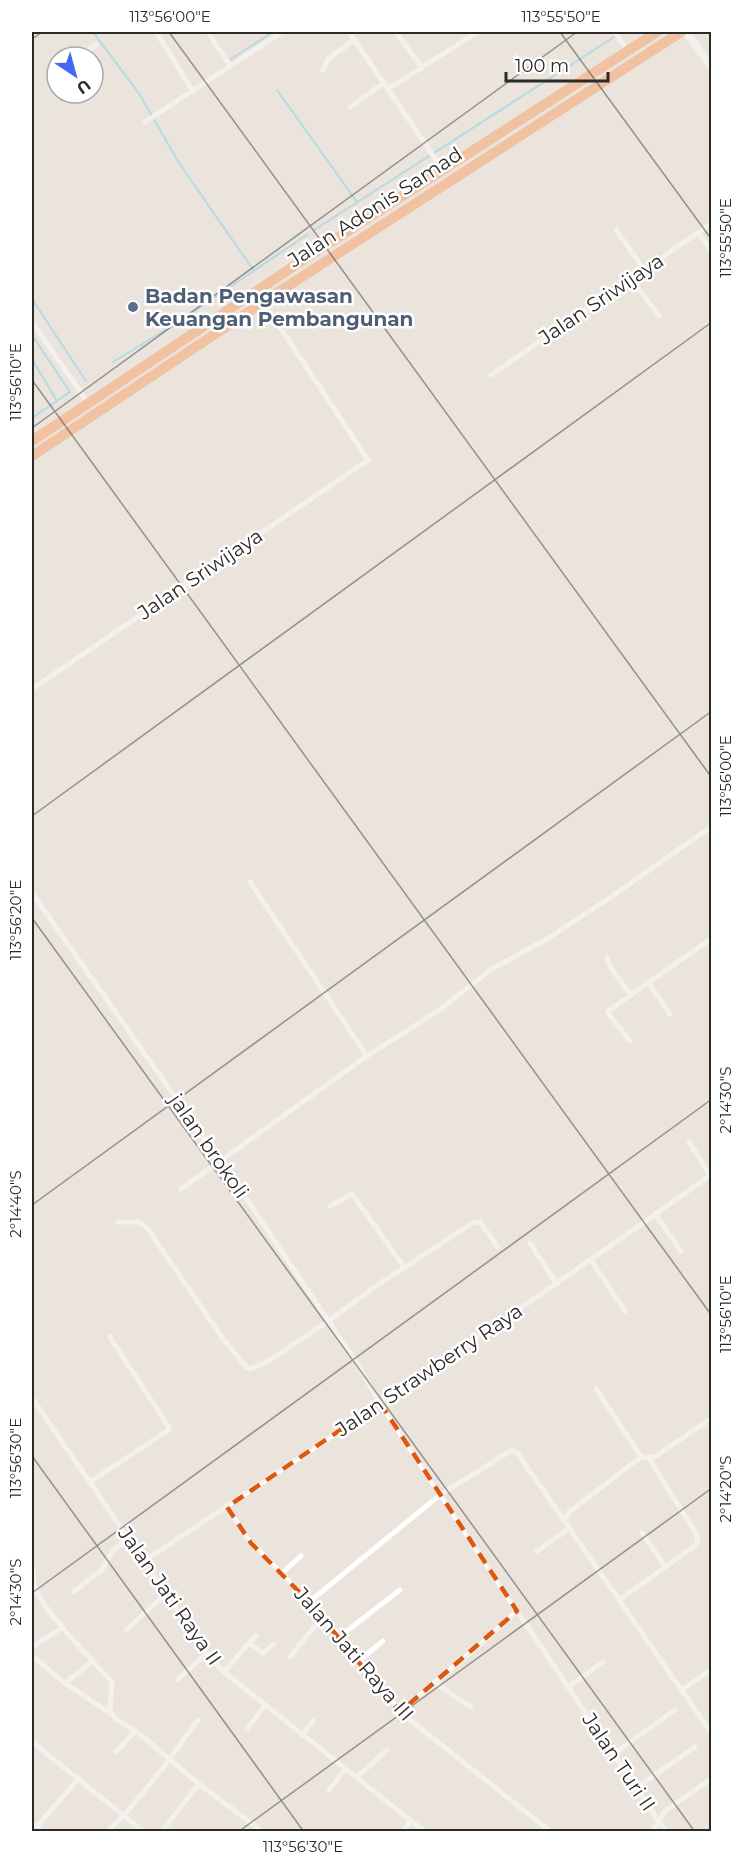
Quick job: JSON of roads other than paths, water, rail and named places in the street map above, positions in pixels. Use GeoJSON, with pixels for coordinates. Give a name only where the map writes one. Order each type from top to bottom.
{"type":"FeatureCollection","features":[{"type":"Feature","properties":{"kind":"highway"},"geometry":{"type":"LineString","coordinates":[[32,441],[444,170],[594,81],[628,51],[657,32]]}},
{"type":"Feature","properties":{"kind":"highway","name":"Jalan Adonis Samad"},"geometry":{"type":"LineString","coordinates":[[32,456],[594,81],[681,32]]}},
{"type":"Feature","properties":{"kind":"highway"},"geometry":{"type":"LineString","coordinates":[[322,249],[329,259]]}},
{"type":"Feature","properties":{"kind":"street"},"geometry":{"type":"LineString","coordinates":[[156,32],[193,91]]}},
{"type":"Feature","properties":{"kind":"street"},"geometry":{"type":"LineString","coordinates":[[208,32],[230,66]]}},
{"type":"Feature","properties":{"kind":"street"},"geometry":{"type":"LineString","coordinates":[[145,122],[282,32]]}},
{"type":"Feature","properties":{"kind":"street"},"geometry":{"type":"LineString","coordinates":[[349,32],[444,170]]}},
{"type":"Feature","properties":{"kind":"street"},"geometry":{"type":"LineString","coordinates":[[396,32],[422,68]]}},
{"type":"Feature","properties":{"kind":"street"},"geometry":{"type":"LineString","coordinates":[[350,107],[422,68],[477,32]]}},
{"type":"Feature","properties":{"kind":"street"},"geometry":{"type":"LineString","coordinates":[[615,32],[628,51]]}},
{"type":"Feature","properties":{"kind":"street"},"geometry":{"type":"LineString","coordinates":[[686,32],[711,68]]}},
{"type":"Feature","properties":{"kind":"street"},"geometry":{"type":"LineString","coordinates":[[323,70],[328,59],[354,40]]}},
{"type":"Feature","properties":{"kind":"street","name":"Jalan Sriwijaya"},"geometry":{"type":"LineString","coordinates":[[490,375],[711,223]]}},
{"type":"Feature","properties":{"kind":"street"},"geometry":{"type":"LineString","coordinates":[[616,230],[644,269]]}},
{"type":"Feature","properties":{"kind":"street"},"geometry":{"type":"LineString","coordinates":[[698,233],[711,251]]}},
{"type":"Feature","properties":{"kind":"street"},"geometry":{"type":"LineString","coordinates":[[631,278],[659,316]]}},
{"type":"Feature","properties":{"kind":"street","name":"Jalan Sriwijaya"},"geometry":{"type":"LineString","coordinates":[[32,688],[368,460],[263,302]]}},
{"type":"Feature","properties":{"kind":"street"},"geometry":{"type":"LineString","coordinates":[[32,322],[87,404]]}},
{"type":"Feature","properties":{"kind":"street"},"geometry":{"type":"LineString","coordinates":[[181,1189],[367,1056],[438,1011],[492,969],[550,937],[611,897],[711,825]]}},
{"type":"Feature","properties":{"kind":"street"},"geometry":{"type":"LineString","coordinates":[[250,882],[367,1056]]}},
{"type":"Feature","properties":{"kind":"street","name":"jalan brokoli"},"geometry":{"type":"LineString","coordinates":[[32,893],[250,1204],[441,1494]]}},
{"type":"Feature","properties":{"kind":"street"},"geometry":{"type":"LineString","coordinates":[[630,1041],[608,1013],[612,1007],[711,938]]}},
{"type":"Feature","properties":{"kind":"street"},"geometry":{"type":"LineString","coordinates":[[607,958],[611,968],[630,994]]}},
{"type":"Feature","properties":{"kind":"street"},"geometry":{"type":"LineString","coordinates":[[648,982],[670,1014]]}},
{"type":"Feature","properties":{"kind":"street"},"geometry":{"type":"LineString","coordinates":[[689,1142],[711,1174]]}},
{"type":"Feature","properties":{"kind":"street","name":"Jalan Strawberry Raya"},"geometry":{"type":"LineString","coordinates":[[144,1561],[557,1284],[711,1174]]}},
{"type":"Feature","properties":{"kind":"street"},"geometry":{"type":"LineString","coordinates":[[330,1206],[352,1194],[404,1267]]}},
{"type":"Feature","properties":{"kind":"street"},"geometry":{"type":"LineString","coordinates":[[656,1214],[681,1251]]}},
{"type":"Feature","properties":{"kind":"street"},"geometry":{"type":"LineString","coordinates":[[118,1222],[138,1222],[147,1228],[224,1340],[250,1369],[267,1362],[404,1267],[477,1221],[498,1247]]}},
{"type":"Feature","properties":{"kind":"street"},"geometry":{"type":"LineString","coordinates":[[530,1243],[557,1284]]}},
{"type":"Feature","properties":{"kind":"street"},"geometry":{"type":"LineString","coordinates":[[591,1260],[625,1311]]}},
{"type":"Feature","properties":{"kind":"street"},"geometry":{"type":"LineString","coordinates":[[90,1482],[170,1428],[110,1337]]}},
{"type":"Feature","properties":{"kind":"street"},"geometry":{"type":"LineString","coordinates":[[596,1389],[646,1458],[698,1537],[696,1545],[619,1600]]}},
{"type":"Feature","properties":{"kind":"street","name":"Jalan Jati Raya II"},"geometry":{"type":"LineString","coordinates":[[32,1398],[207,1653],[224,1672],[424,1832]]}},
{"type":"Feature","properties":{"kind":"street"},"geometry":{"type":"LineString","coordinates":[[564,1520],[568,1513],[646,1458],[659,1455],[711,1418]]}},
{"type":"Feature","properties":{"kind":"street"},"geometry":{"type":"LineString","coordinates":[[309,1602],[441,1494],[512,1450],[518,1454],[570,1528],[711,1734]]}},
{"type":"Feature","properties":{"kind":"street","name":"Jalan Turi II"},"geometry":{"type":"LineString","coordinates":[[441,1494],[516,1611],[666,1832]]}},
{"type":"Feature","properties":{"kind":"street","name":"Jalan Jati Raya III"},"geometry":{"type":"LineString","coordinates":[[227,1507],[247,1538],[309,1602],[360,1660],[400,1712],[551,1832]]}},
{"type":"Feature","properties":{"kind":"street"},"geometry":{"type":"LineString","coordinates":[[537,1551],[570,1528]]}},
{"type":"Feature","properties":{"kind":"street"},"geometry":{"type":"LineString","coordinates":[[642,1533],[665,1566]]}},
{"type":"Feature","properties":{"kind":"street"},"geometry":{"type":"LineString","coordinates":[[73,1592],[102,1570],[112,1552],[128,1538]]}},
{"type":"Feature","properties":{"kind":"street"},"geometry":{"type":"LineString","coordinates":[[282,1573],[301,1556]]}},
{"type":"Feature","properties":{"kind":"street"},"geometry":{"type":"LineString","coordinates":[[32,1567],[35,1587],[63,1627],[112,1682],[110,1710],[112,1715]]}},
{"type":"Feature","properties":{"kind":"street"},"geometry":{"type":"LineString","coordinates":[[339,1637],[400,1590]]}},
{"type":"Feature","properties":{"kind":"street"},"geometry":{"type":"LineString","coordinates":[[126,1630],[166,1594]]}},
{"type":"Feature","properties":{"kind":"street"},"geometry":{"type":"LineString","coordinates":[[400,1712],[516,1611]]}},
{"type":"Feature","properties":{"kind":"street"},"geometry":{"type":"LineString","coordinates":[[290,1657],[322,1617]]}},
{"type":"Feature","properties":{"kind":"street"},"geometry":{"type":"LineString","coordinates":[[32,1647],[63,1627]]}},
{"type":"Feature","properties":{"kind":"street"},"geometry":{"type":"LineString","coordinates":[[224,1672],[256,1636]]}},
{"type":"Feature","properties":{"kind":"street"},"geometry":{"type":"LineString","coordinates":[[360,1660],[383,1641]]}},
{"type":"Feature","properties":{"kind":"street"},"geometry":{"type":"LineString","coordinates":[[249,1643],[263,1653],[274,1644]]}},
{"type":"Feature","properties":{"kind":"street"},"geometry":{"type":"LineString","coordinates":[[177,1680],[207,1653]]}},
{"type":"Feature","properties":{"kind":"street"},"geometry":{"type":"LineString","coordinates":[[32,1656],[65,1683],[135,1731],[199,1784],[264,1832]]}},
{"type":"Feature","properties":{"kind":"street"},"geometry":{"type":"LineString","coordinates":[[65,1683],[93,1662]]}},
{"type":"Feature","properties":{"kind":"street"},"geometry":{"type":"LineString","coordinates":[[568,1687],[603,1662]]}},
{"type":"Feature","properties":{"kind":"street"},"geometry":{"type":"LineString","coordinates":[[682,1690],[711,1669]]}},
{"type":"Feature","properties":{"kind":"street"},"geometry":{"type":"LineString","coordinates":[[435,1683],[471,1707]]}},
{"type":"Feature","properties":{"kind":"street"},"geometry":{"type":"LineString","coordinates":[[247,1729],[265,1705]]}},
{"type":"Feature","properties":{"kind":"street"},"geometry":{"type":"LineString","coordinates":[[613,1754],[675,1710]]}},
{"type":"Feature","properties":{"kind":"street"},"geometry":{"type":"LineString","coordinates":[[107,1832],[170,1759],[198,1720]]}},
{"type":"Feature","properties":{"kind":"street"},"geometry":{"type":"LineString","coordinates":[[302,1735],[313,1721]]}},
{"type":"Feature","properties":{"kind":"street"},"geometry":{"type":"LineString","coordinates":[[116,1752],[135,1731]]}},
{"type":"Feature","properties":{"kind":"street"},"geometry":{"type":"LineString","coordinates":[[32,1742],[144,1832]]}},
{"type":"Feature","properties":{"kind":"street"},"geometry":{"type":"LineString","coordinates":[[636,1788],[695,1747]]}},
{"type":"Feature","properties":{"kind":"street"},"geometry":{"type":"LineString","coordinates":[[356,1778],[387,1750]]}},
{"type":"Feature","properties":{"kind":"street"},"geometry":{"type":"LineString","coordinates":[[329,1790],[345,1769]]}},
{"type":"Feature","properties":{"kind":"street"},"geometry":{"type":"LineString","coordinates":[[42,1832],[33,1827],[79,1778]]}},
{"type":"Feature","properties":{"kind":"street"},"geometry":{"type":"LineString","coordinates":[[652,1832],[665,1811],[711,1778]]}},
{"type":"Feature","properties":{"kind":"street"},"geometry":{"type":"LineString","coordinates":[[161,1832],[199,1784]]}},
{"type":"Feature","properties":{"kind":"street"},"geometry":{"type":"LineString","coordinates":[[402,1832],[411,1821]]}},
{"type":"Feature","properties":{"kind":"waterway"},"geometry":{"type":"LineString","coordinates":[[93,32],[140,95],[179,163],[254,271]]}},
{"type":"Feature","properties":{"kind":"waterway"},"geometry":{"type":"LineString","coordinates":[[231,59],[273,32]]}},
{"type":"Feature","properties":{"kind":"waterway"},"geometry":{"type":"LineString","coordinates":[[314,230],[622,32]]}},
{"type":"Feature","properties":{"kind":"waterway"},"geometry":{"type":"LineString","coordinates":[[277,90],[357,202]]}},
{"type":"Feature","properties":{"kind":"waterway"},"geometry":{"type":"LineString","coordinates":[[113,362],[180,321],[308,234]]}},
{"type":"Feature","properties":{"kind":"waterway"},"geometry":{"type":"LineString","coordinates":[[32,299],[86,381]]}},
{"type":"Feature","properties":{"kind":"waterway"},"geometry":{"type":"LineString","coordinates":[[32,335],[70,392],[32,418]]}},
{"type":"Feature","properties":{"kind":"waterway"},"geometry":{"type":"LineString","coordinates":[[32,359],[57,401]]}},
{"type":"Feature","properties":{"kind":"place","name":"Badan Pengawasan Keuangan Pembangunan"},"geometry":{"type":"Point","coordinates":[133,307]}}]}
